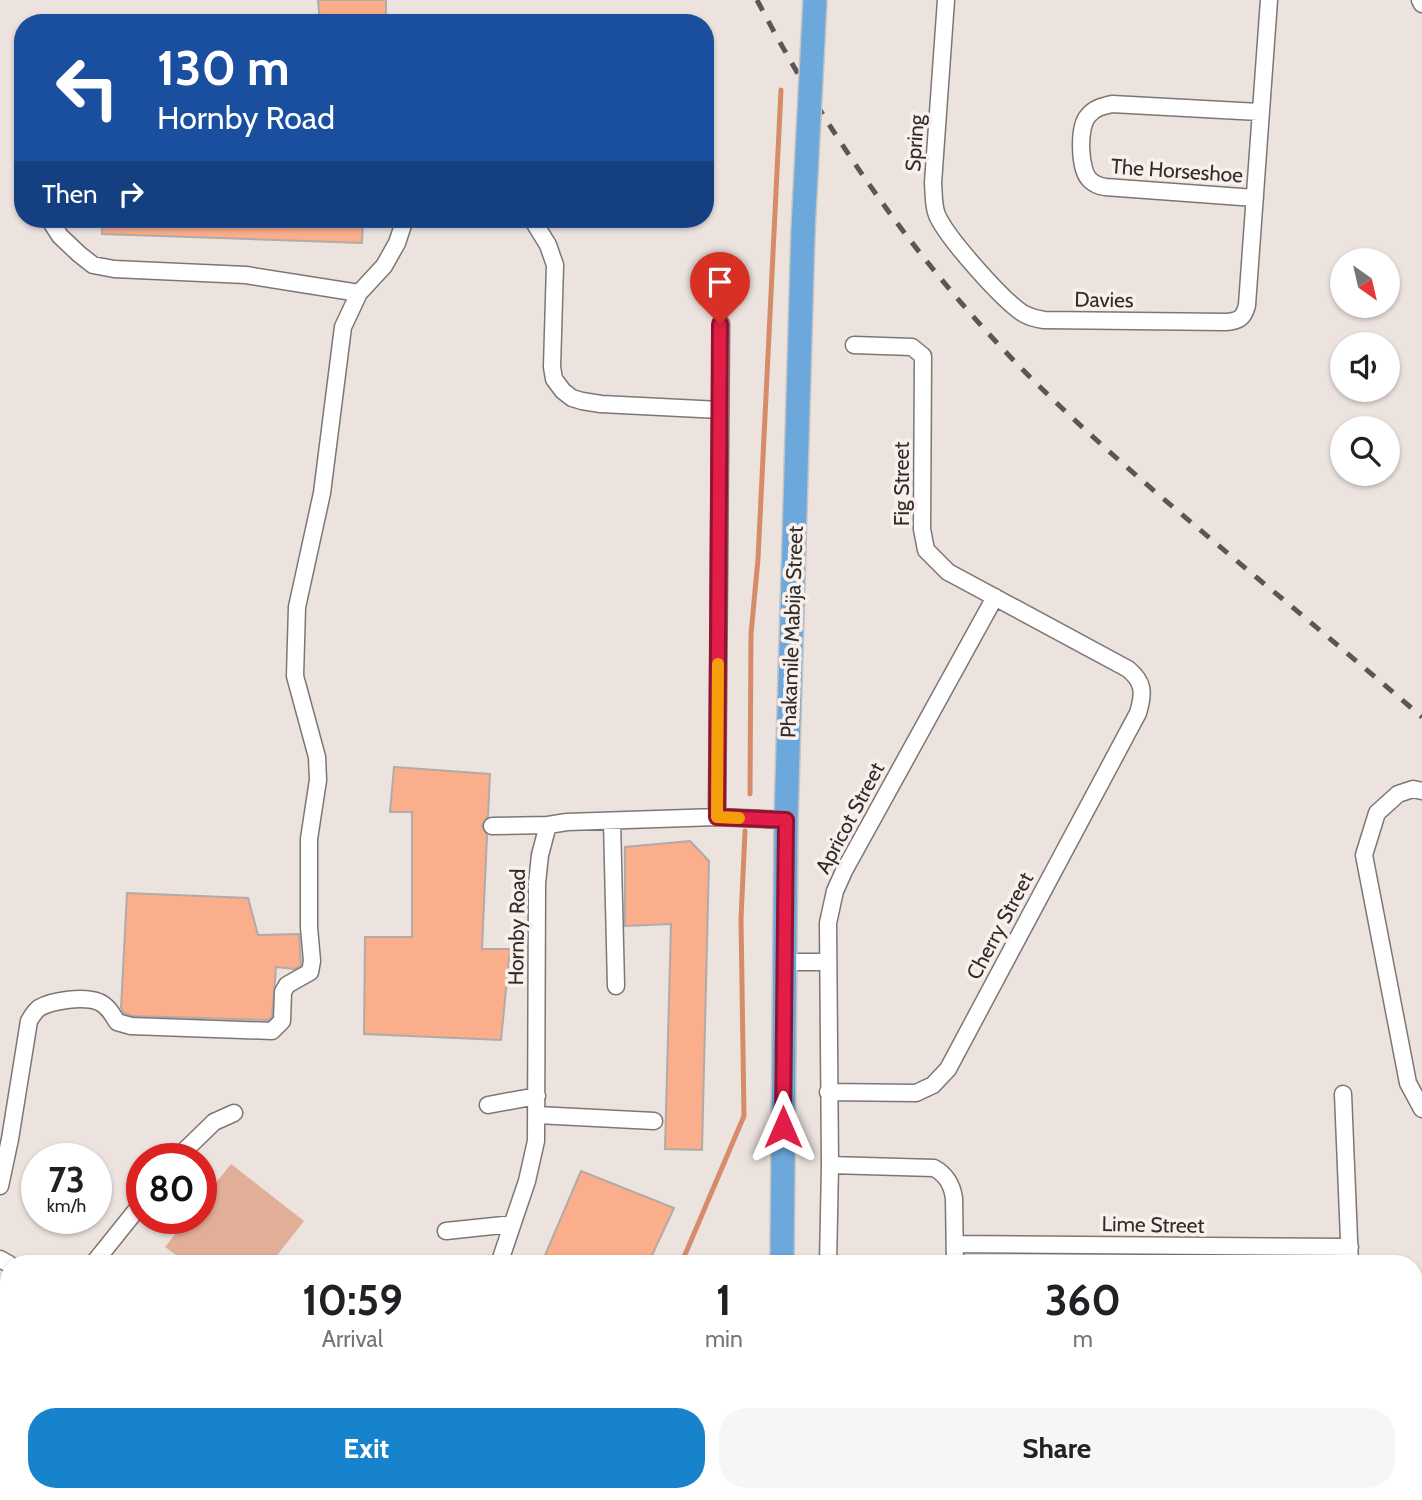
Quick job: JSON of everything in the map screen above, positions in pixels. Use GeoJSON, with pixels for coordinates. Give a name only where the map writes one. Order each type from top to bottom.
{"type":"FeatureCollection","features":[{"type":"Feature","properties":{"kind":"highway","name":"Phakamile Mabija Street"},"geometry":{"type":"LineString","coordinates":[[782,1255],[786,820],[803,231],[815,0]]}},
{"type":"Feature","properties":{"kind":"street","name":"Spring"},"geometry":{"type":"LineString","coordinates":[[946,0],[933,183],[934,205],[947,231],[982,273]]}},
{"type":"Feature","properties":{"kind":"street"},"geometry":{"type":"LineString","coordinates":[[1255,198],[1269,0]]}},
{"type":"Feature","properties":{"kind":"street","name":"The Horseshoe"},"geometry":{"type":"LineString","coordinates":[[1255,198],[1096,185],[1088,179],[1082,162],[1082,130],[1083,122],[1089,114],[1112,104],[1259,112]]}},
{"type":"Feature","properties":{"kind":"street","name":"Davies"},"geometry":{"type":"LineString","coordinates":[[982,273],[1014,306],[1033,318],[1237,321],[1247,305],[1255,198]]}},
{"type":"Feature","properties":{"kind":"street"},"geometry":{"type":"LineString","coordinates":[[55,228],[93,265],[114,269],[246,275],[359,293]]}},
{"type":"Feature","properties":{"kind":"street"},"geometry":{"type":"LineString","coordinates":[[0,1186],[29,1021],[41,1007],[63,1002],[97,1001],[107,1007],[117,1022],[131,1026],[272,1031],[282,1021],[283,992],[287,985],[310,972],[309,839],[318,780],[317,757],[295,676],[295,636],[301,587],[322,493],[343,327],[359,293],[384,266],[402,228]]}},
{"type":"Feature","properties":{"kind":"street"},"geometry":{"type":"LineString","coordinates":[[538,228],[555,265],[552,367],[554,379],[563,391],[572,398],[601,404],[720,410]]}},
{"type":"Feature","properties":{"kind":"street"},"geometry":{"type":"LineString","coordinates":[[717,817],[720,324]]}},
{"type":"Feature","properties":{"kind":"street","name":"Fig Street"},"geometry":{"type":"LineString","coordinates":[[854,345],[912,346],[923,356],[922,529],[926,550],[948,572],[1128,669],[1137,676],[1143,687]]}},
{"type":"Feature","properties":{"kind":"street","name":"Apricot Street"},"geometry":{"type":"LineString","coordinates":[[828,1255],[829,915],[844,871],[995,597]]}},
{"type":"Feature","properties":{"kind":"street","name":"Cherry Street"},"geometry":{"type":"LineString","coordinates":[[828,1092],[916,1093],[933,1084],[948,1069],[1138,713],[1143,687]]}},
{"type":"Feature","properties":{"kind":"street"},"geometry":{"type":"LineString","coordinates":[[1417,790],[1398,794],[1377,813],[1364,855],[1408,1083],[1422,1109]]}},
{"type":"Feature","properties":{"kind":"street"},"geometry":{"type":"LineString","coordinates":[[492,826],[717,817],[786,820]]}},
{"type":"Feature","properties":{"kind":"street"},"geometry":{"type":"LineString","coordinates":[[612,821],[616,986]]}},
{"type":"Feature","properties":{"kind":"street","name":"Hornby Road"},"geometry":{"type":"LineString","coordinates":[[502,1255],[533,1157],[537,1115],[537,883],[540,855],[548,825]]}},
{"type":"Feature","properties":{"kind":"street"},"geometry":{"type":"LineString","coordinates":[[785,962],[828,962]]}},
{"type":"Feature","properties":{"kind":"street"},"geometry":{"type":"LineString","coordinates":[[1343,1094],[1350,1255]]}},
{"type":"Feature","properties":{"kind":"street"},"geometry":{"type":"LineString","coordinates":[[488,1105],[537,1096]]}},
{"type":"Feature","properties":{"kind":"street"},"geometry":{"type":"LineString","coordinates":[[192,1143],[214,1122],[234,1113]]}},
{"type":"Feature","properties":{"kind":"street"},"geometry":{"type":"LineString","coordinates":[[537,1115],[654,1121]]}},
{"type":"Feature","properties":{"kind":"street"},"geometry":{"type":"LineString","coordinates":[[830,1165],[934,1168],[941,1172],[952,1188],[955,1255]]}},
{"type":"Feature","properties":{"kind":"street"},"geometry":{"type":"LineString","coordinates":[[100,1255],[126,1223]]}},
{"type":"Feature","properties":{"kind":"street"},"geometry":{"type":"LineString","coordinates":[[446,1231],[512,1224]]}},
{"type":"Feature","properties":{"kind":"street","name":"Lime Street"},"geometry":{"type":"LineString","coordinates":[[955,1244],[1350,1255]]}},
{"type":"Feature","properties":{"kind":"shaded area"},"geometry":{"type":"Polygon","coordinates":[[[231,1164],[304,1221],[277,1255],[176,1255],[165,1247],[175,1234],[217,1234],[217,1181],[231,1164]]]}},
{"type":"Feature","properties":{"kind":"building"},"geometry":{"type":"Polygon","coordinates":[[[318,0],[386,0],[386,14],[319,14],[318,0]]]}},
{"type":"Feature","properties":{"kind":"building"},"geometry":{"type":"Polygon","coordinates":[[[102,228],[363,228],[362,243],[102,234],[102,228]]]}},
{"type":"Feature","properties":{"kind":"building"},"geometry":{"type":"Polygon","coordinates":[[[394,767],[490,774],[488,816],[482,826],[487,835],[482,949],[510,949],[501,1040],[364,1034],[365,937],[412,937],[412,812],[390,812],[394,767]]]}},
{"type":"Feature","properties":{"kind":"building"},"geometry":{"type":"Polygon","coordinates":[[[690,841],[709,861],[702,1150],[665,1149],[671,924],[625,926],[625,847],[690,841]]]}},
{"type":"Feature","properties":{"kind":"building"},"geometry":{"type":"Polygon","coordinates":[[[127,893],[248,898],[258,935],[299,934],[301,965],[295,969],[276,967],[272,1017],[268,1020],[133,1016],[124,1013],[121,1008],[127,893]]]}},
{"type":"Feature","properties":{"kind":"building"},"geometry":{"type":"Polygon","coordinates":[[[581,1171],[674,1208],[652,1255],[545,1255],[581,1171]]]}},
{"type":"Feature","properties":{"kind":"waterway"},"geometry":{"type":"LineString","coordinates":[[750,794],[751,634],[758,559],[781,90]]}},
{"type":"Feature","properties":{"kind":"waterway"},"geometry":{"type":"LineString","coordinates":[[685,1255],[744,1116],[741,919],[745,831]]}},
{"type":"Feature","properties":{"kind":"railway"},"geometry":{"type":"LineString","coordinates":[[757,0],[815,101],[879,199],[951,291],[990,335],[1030,377],[1112,454],[1422,717]]}},
{"type":"Feature","properties":{"kind":"slow traffic"},"geometry":{"type":"LineString","coordinates":[[718,664],[717,817],[739,818]]}},
{"type":"Feature","properties":{"kind":"route"},"geometry":{"type":"LineString","coordinates":[[720,324],[717,817],[786,820],[783,1127]]}}]}
